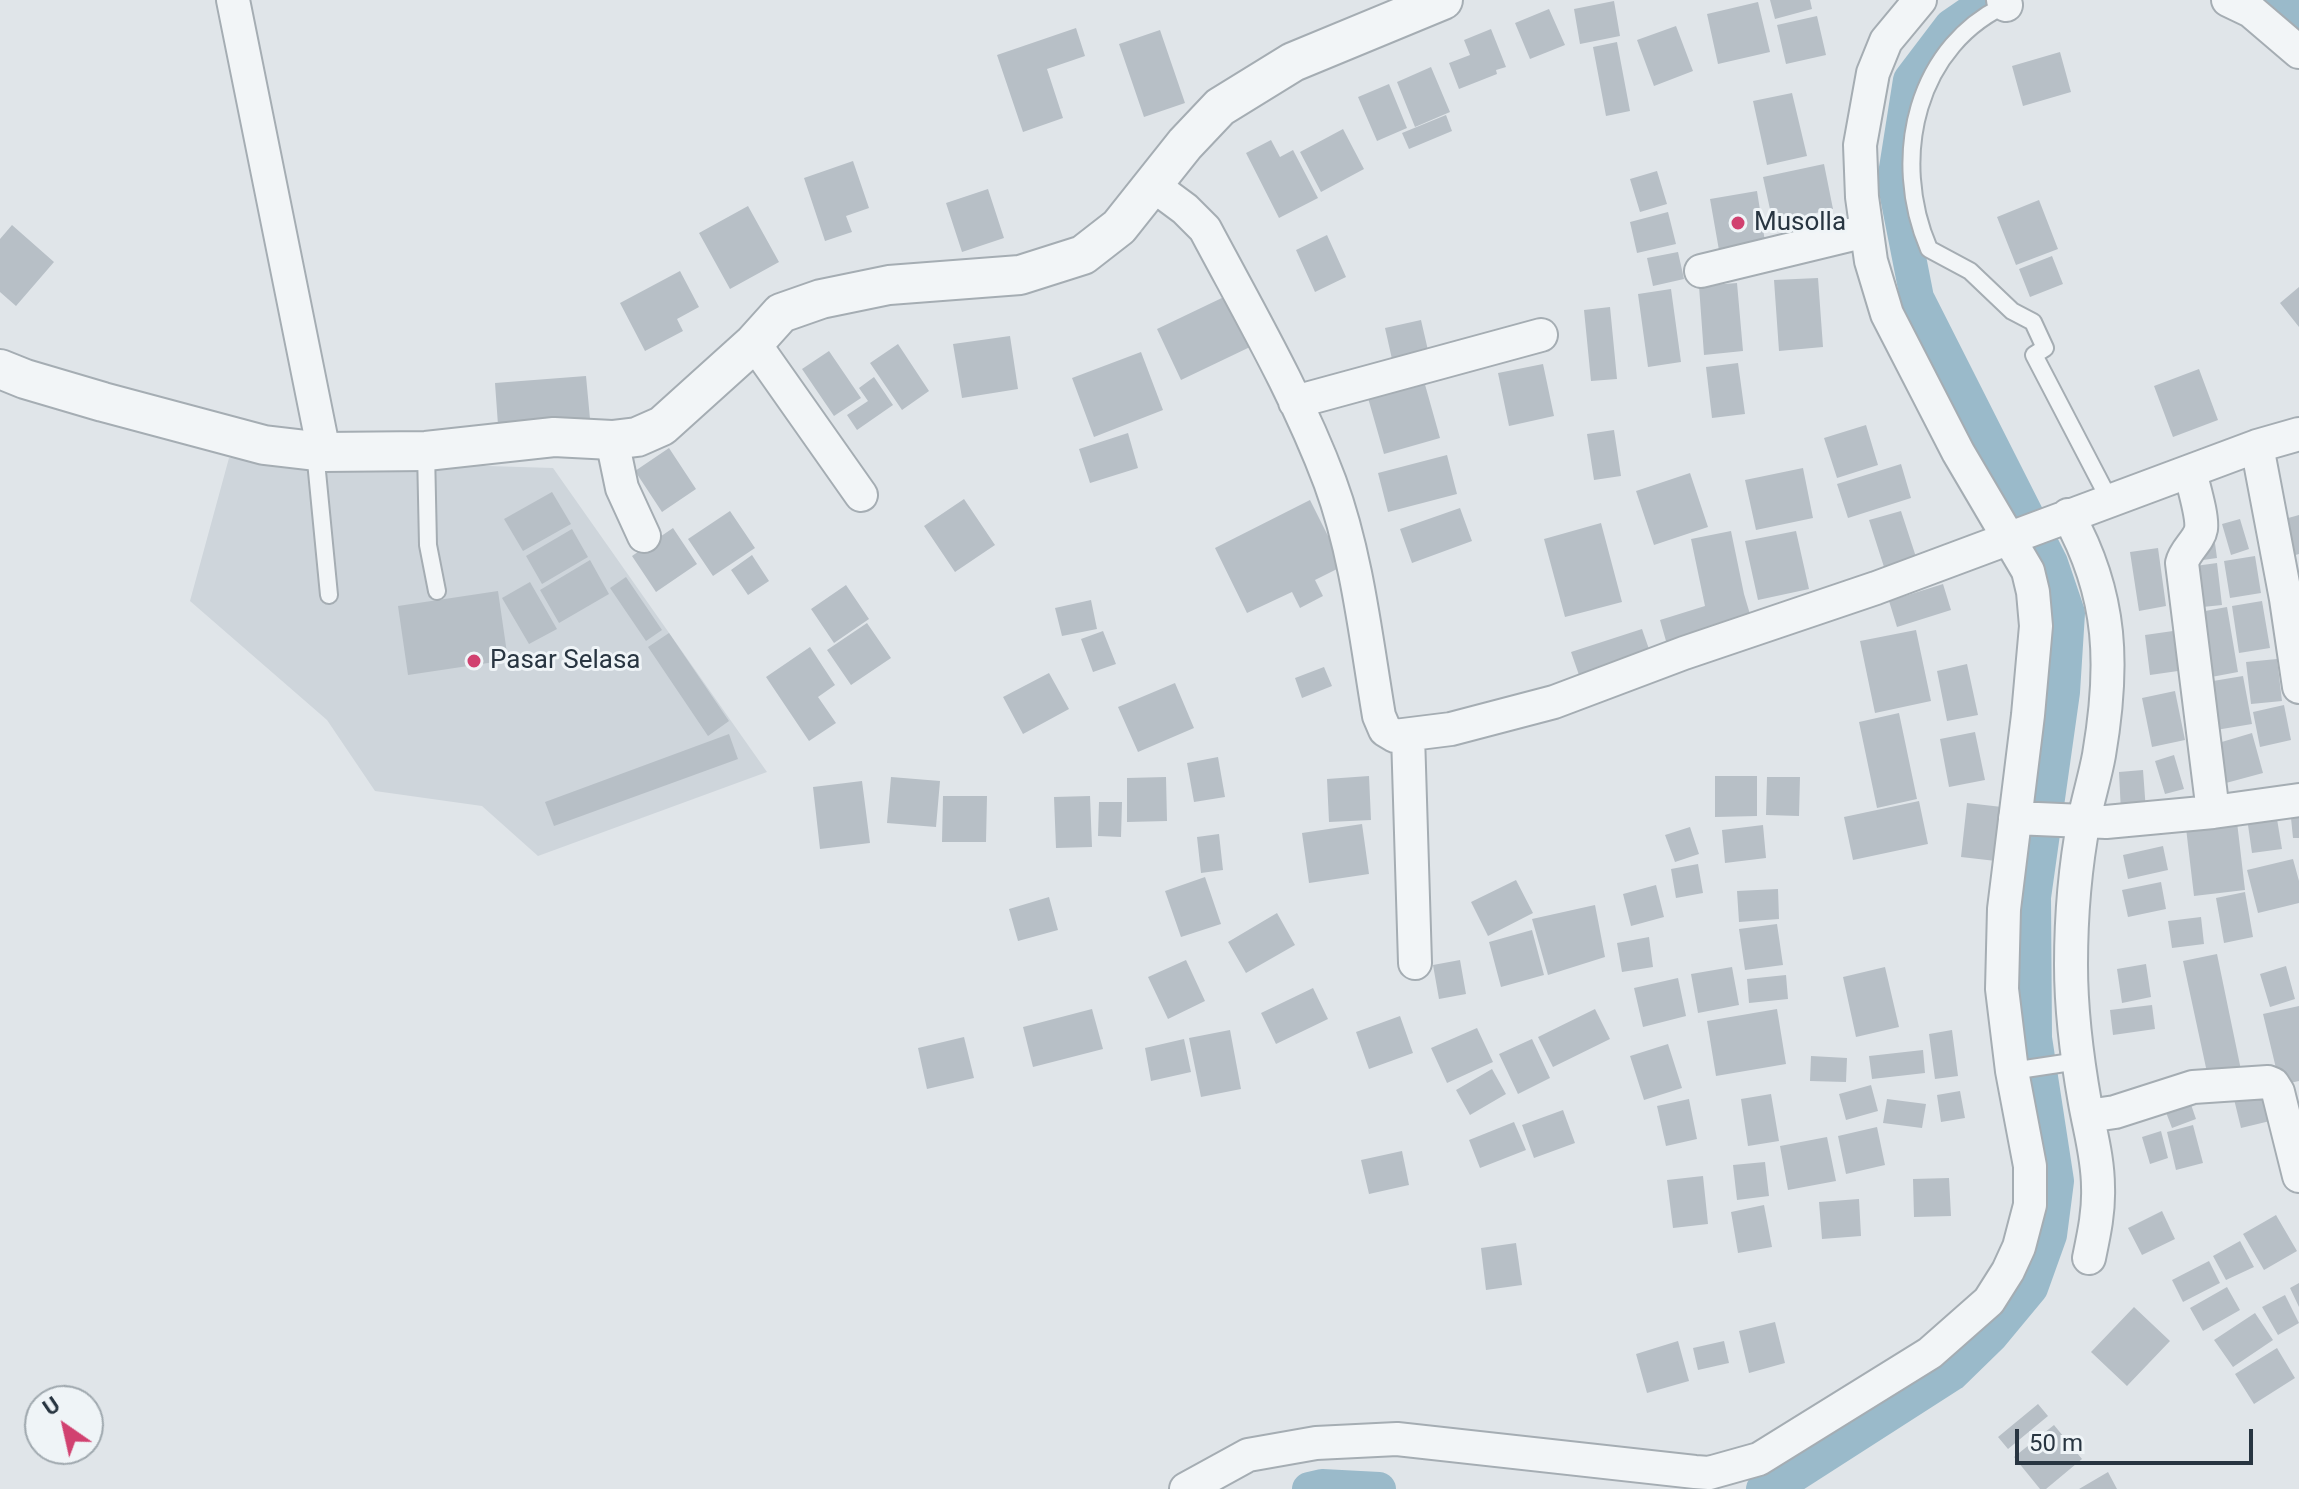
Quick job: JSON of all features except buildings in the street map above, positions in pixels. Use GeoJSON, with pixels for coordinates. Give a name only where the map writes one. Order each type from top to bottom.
{"type":"FeatureCollection","features":[{"type":"Feature","properties":{"kind":"street"},"geometry":{"type":"LineString","coordinates":[[233,0],[319,451]]}},
{"type":"Feature","properties":{"kind":"street"},"geometry":{"type":"LineString","coordinates":[[0,369],[64,391],[264,445],[319,451],[426,451],[554,437],[612,440],[637,437],[662,426],[754,343],[781,313],[821,299],[889,285],[1020,275],[1083,255],[1119,227],[1185,144],[1220,107],[1293,62],[1443,0]]}},
{"type":"Feature","properties":{"kind":"street"},"geometry":{"type":"LineString","coordinates":[[1186,1489],[1248,1455],[1329,1442],[1397,1439],[1709,1473],[1759,1459],[1930,1353],[1989,1301],[2008,1271],[2019,1247],[2030,1205],[2030,1166],[2021,1070],[2002,989],[2004,909],[2020,818],[2036,626],[2028,571],[2017,536],[1958,452],[1887,314],[1871,261],[1860,145],[1873,73],[1886,41],[1920,0]]}},
{"type":"Feature","properties":{"kind":"street"},"geometry":{"type":"LineString","coordinates":[[2228,0],[2251,11],[2299,52]]}},
{"type":"Feature","properties":{"kind":"street"},"geometry":{"type":"LineString","coordinates":[[1154,186],[1205,229],[1295,402],[1335,499],[1355,576],[1379,716],[1385,730],[1395,736],[1451,729],[1554,702],[2017,536],[2109,499],[2299,434]]}},
{"type":"Feature","properties":{"kind":"street"},"geometry":{"type":"LineString","coordinates":[[1701,271],[1866,231]]}},
{"type":"Feature","properties":{"kind":"street"},"geometry":{"type":"LineString","coordinates":[[1295,402],[1541,335]]}},
{"type":"Feature","properties":{"kind":"street"},"geometry":{"type":"LineString","coordinates":[[754,343],[861,495]]}},
{"type":"Feature","properties":{"kind":"street"},"geometry":{"type":"LineString","coordinates":[[612,440],[622,488],[644,536]]}},
{"type":"Feature","properties":{"kind":"street"},"geometry":{"type":"LineString","coordinates":[[2257,446],[2299,687]]}},
{"type":"Feature","properties":{"kind":"street"},"geometry":{"type":"LineString","coordinates":[[2190,471],[2201,528],[2185,551],[2182,563],[2213,812]]}},
{"type":"Feature","properties":{"kind":"street"},"geometry":{"type":"LineString","coordinates":[[2064,517],[2093,565],[2108,659],[2098,756],[2073,821],[2070,1061],[2095,1147],[2097,1221],[2089,1258]]}},
{"type":"Feature","properties":{"kind":"street"},"geometry":{"type":"LineString","coordinates":[[1408,735],[1415,963]]}},
{"type":"Feature","properties":{"kind":"street"},"geometry":{"type":"LineString","coordinates":[[2020,818],[2106,822],[2299,800]]}},
{"type":"Feature","properties":{"kind":"street"},"geometry":{"type":"LineString","coordinates":[[2088,1116],[2115,1112],[2193,1087],[2268,1082],[2278,1092],[2299,1176]]}},
{"type":"Feature","properties":{"kind":"lane"},"geometry":{"type":"LineString","coordinates":[[2009,2],[1979,20],[1958,38],[1928,86],[1913,131],[1909,156],[1912,185],[1929,249],[1970,271],[2012,311],[2033,322],[2045,348],[2034,355],[2109,499]]}},
{"type":"Feature","properties":{"kind":"lane"},"geometry":{"type":"LineString","coordinates":[[319,451],[329,595]]}},
{"type":"Feature","properties":{"kind":"lane"},"geometry":{"type":"LineString","coordinates":[[426,451],[428,545],[437,591]]}},
{"type":"Feature","properties":{"kind":"lane"},"geometry":{"type":"LineString","coordinates":[[2021,1070],[2070,1061]]}},
{"type":"Feature","properties":{"kind":"shaded area","name":"Pasar Selasa"},"geometry":{"type":"Polygon","coordinates":[[[229,458],[553,468],[767,772],[538,856],[482,806],[375,791],[327,720],[190,601],[229,458]]]}},
{"type":"Feature","properties":{"kind":"waterway"},"geometry":{"type":"LineString","coordinates":[[1763,1489],[1779,1485],[1952,1374],[1992,1335],[2031,1288],[2050,1235],[2057,1181],[2035,1038],[2034,897],[2063,692],[2068,613],[2051,563],[1917,298],[1894,181],[1910,80],[1951,26],[1989,0]]}},
{"type":"Feature","properties":{"kind":"waterway"},"geometry":{"type":"LineString","coordinates":[[2277,0],[2299,21]]}},
{"type":"Feature","properties":{"kind":"waterway"},"geometry":{"type":"LineString","coordinates":[[1309,1489],[1322,1486],[1379,1489]]}},
{"type":"Feature","properties":{"kind":"place","name":"Musolla"},"geometry":{"type":"Point","coordinates":[1738,223]}},
{"type":"Feature","properties":{"kind":"place","name":"Pasar Selasa"},"geometry":{"type":"Point","coordinates":[474,661]}}]}
